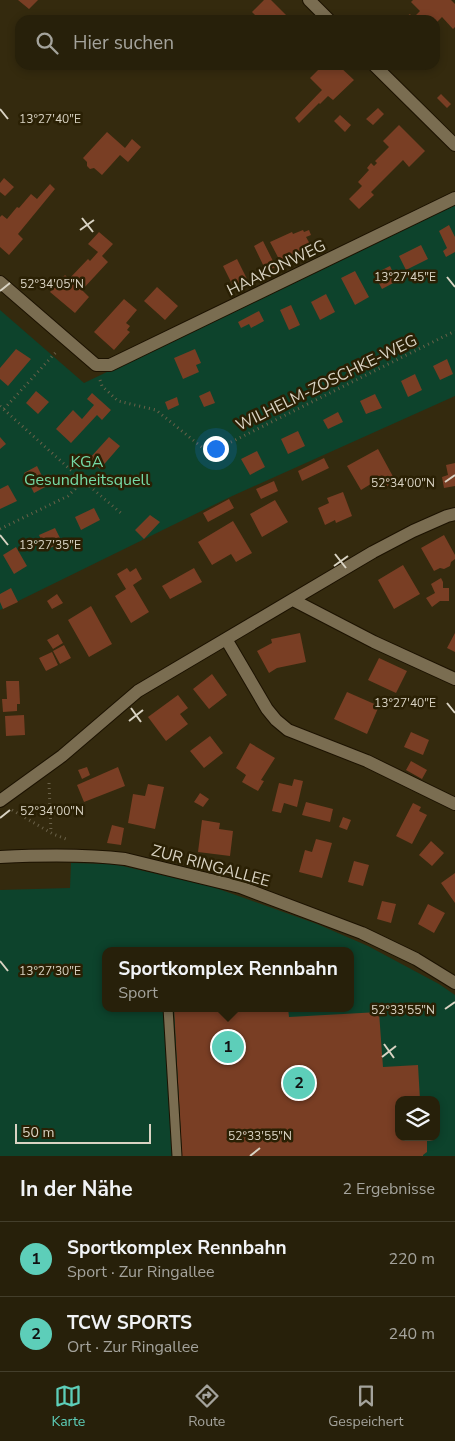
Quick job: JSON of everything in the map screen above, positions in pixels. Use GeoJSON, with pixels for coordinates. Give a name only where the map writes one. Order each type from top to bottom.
{"type":"FeatureCollection","features":[{"type":"Feature","properties":{"kind":"street"},"geometry":{"type":"LineString","coordinates":[[309,0],[324,15]]}},
{"type":"Feature","properties":{"kind":"street"},"geometry":{"type":"LineString","coordinates":[[379,70],[455,145]]}},
{"type":"Feature","properties":{"kind":"street","name":"HAAKONWEG"},"geometry":{"type":"LineString","coordinates":[[96,365],[110,366],[455,198]]}},
{"type":"Feature","properties":{"kind":"street"},"geometry":{"type":"LineString","coordinates":[[0,282],[96,365]]}},
{"type":"Feature","properties":{"kind":"street"},"geometry":{"type":"LineString","coordinates":[[4,805],[138,691],[372,552],[413,531],[455,514]]}},
{"type":"Feature","properties":{"kind":"street"},"geometry":{"type":"LineString","coordinates":[[293,600],[374,642],[455,679]]}},
{"type":"Feature","properties":{"kind":"street"},"geometry":{"type":"LineString","coordinates":[[226,639],[268,709],[276,720],[288,730],[367,761],[455,804]]}},
{"type":"Feature","properties":{"kind":"street","name":"ZUR RINGALLEE"},"geometry":{"type":"LineString","coordinates":[[0,857],[49,856],[125,859],[240,887],[362,933],[416,960],[455,983]]}},
{"type":"Feature","properties":{"kind":"lane"},"geometry":{"type":"LineString","coordinates":[[168,1012],[177,1156]]}},
{"type":"Feature","properties":{"kind":"path","name":"WILHELM-ZOSCHKE-WEG"},"geometry":{"type":"LineString","coordinates":[[96,365],[102,386],[118,401],[156,410],[210,454],[455,331]]}},
{"type":"Feature","properties":{"kind":"path"},"geometry":{"type":"LineString","coordinates":[[4,409],[66,340]]}},
{"type":"Feature","properties":{"kind":"path"},"geometry":{"type":"LineString","coordinates":[[0,406],[122,514]]}},
{"type":"Feature","properties":{"kind":"path"},"geometry":{"type":"LineString","coordinates":[[0,529],[68,496],[75,489],[78,481],[73,472]]}},
{"type":"Feature","properties":{"kind":"path"},"geometry":{"type":"LineString","coordinates":[[48,766],[51,832]]}},
{"type":"Feature","properties":{"kind":"path"},"geometry":{"type":"LineString","coordinates":[[4,805],[71,842]]}},
{"type":"Feature","properties":{"kind":"green space","name":"KGA Gesundheitsquell"},"geometry":{"type":"Polygon","coordinates":[[[455,205],[455,396],[230,497],[0,610],[0,310],[84,383],[455,205]]]}},
{"type":"Feature","properties":{"kind":"green space"},"geometry":{"type":"Polygon","coordinates":[[[71,863],[114,864],[213,887],[317,924],[368,946],[439,984],[455,995],[455,1156],[0,1156],[0,890],[70,888],[71,863]]]}},
{"type":"Feature","properties":{"kind":"building"},"geometry":{"type":"Polygon","coordinates":[[[18,0],[38,0],[29,9],[18,0]]]}},
{"type":"Feature","properties":{"kind":"building"},"geometry":{"type":"Polygon","coordinates":[[[264,0],[271,0],[286,15],[255,15],[252,12],[264,0]]]}},
{"type":"Feature","properties":{"kind":"building"},"geometry":{"type":"Polygon","coordinates":[[[413,0],[451,0],[455,4],[455,27],[453,29],[442,17],[440,19],[440,15],[416,15],[420,11],[411,2],[413,0]]]}},
{"type":"Feature","properties":{"kind":"building"},"geometry":{"type":"Polygon","coordinates":[[[318,70],[343,70],[354,80],[333,100],[328,96],[319,103],[299,123],[295,118],[322,90],[310,78],[318,70]]]}},
{"type":"Feature","properties":{"kind":"building"},"geometry":{"type":"Polygon","coordinates":[[[441,94],[451,104],[447,108],[437,98],[441,94]]]}},
{"type":"Feature","properties":{"kind":"building"},"geometry":{"type":"Polygon","coordinates":[[[378,108],[384,114],[373,125],[366,119],[378,108]]]}},
{"type":"Feature","properties":{"kind":"building"},"geometry":{"type":"Polygon","coordinates":[[[340,115],[351,125],[345,132],[334,121],[340,115]]]}},
{"type":"Feature","properties":{"kind":"building"},"geometry":{"type":"Polygon","coordinates":[[[399,125],[425,151],[409,167],[403,160],[371,192],[374,195],[359,209],[349,199],[362,186],[358,182],[369,170],[367,168],[371,163],[374,166],[377,163],[375,161],[389,147],[383,141],[399,125]]]}},
{"type":"Feature","properties":{"kind":"building"},"geometry":{"type":"Polygon","coordinates":[[[107,132],[125,148],[132,139],[141,147],[128,162],[120,155],[102,175],[94,168],[90,169],[83,158],[107,132]]]}},
{"type":"Feature","properties":{"kind":"building"},"geometry":{"type":"Polygon","coordinates":[[[4,178],[14,187],[5,196],[0,192],[0,183],[4,178]]]}},
{"type":"Feature","properties":{"kind":"building"},"geometry":{"type":"Polygon","coordinates":[[[50,184],[55,189],[18,234],[23,239],[9,255],[0,247],[0,217],[2,215],[7,219],[31,194],[37,199],[50,184]]]}},
{"type":"Feature","properties":{"kind":"building"},"geometry":{"type":"Polygon","coordinates":[[[449,225],[455,237],[455,252],[446,257],[443,251],[447,248],[439,231],[449,225]]]}},
{"type":"Feature","properties":{"kind":"building"},"geometry":{"type":"Polygon","coordinates":[[[303,230],[304,232],[309,230],[311,235],[306,237],[310,244],[300,249],[302,253],[281,263],[270,242],[292,232],[293,234],[303,230]]]}},
{"type":"Feature","properties":{"kind":"building"},"geometry":{"type":"Polygon","coordinates":[[[99,232],[113,244],[102,256],[108,262],[82,290],[89,297],[75,313],[50,292],[65,275],[69,279],[88,259],[90,261],[98,252],[88,244],[99,232]]]}},
{"type":"Feature","properties":{"kind":"building"},"geometry":{"type":"Polygon","coordinates":[[[263,241],[276,267],[266,271],[254,246],[263,241]]]}},
{"type":"Feature","properties":{"kind":"building"},"geometry":{"type":"Polygon","coordinates":[[[421,245],[428,259],[406,270],[399,256],[421,245]]]}},
{"type":"Feature","properties":{"kind":"building"},"geometry":{"type":"Polygon","coordinates":[[[237,259],[248,281],[234,288],[223,266],[237,259]]]}},
{"type":"Feature","properties":{"kind":"building"},"geometry":{"type":"Polygon","coordinates":[[[390,266],[397,281],[382,289],[374,274],[390,266]]]}},
{"type":"Feature","properties":{"kind":"building"},"geometry":{"type":"Polygon","coordinates":[[[355,271],[369,297],[355,305],[341,278],[355,271]]]}},
{"type":"Feature","properties":{"kind":"building"},"geometry":{"type":"Polygon","coordinates":[[[157,287],[178,306],[165,320],[144,301],[157,287]]]}},
{"type":"Feature","properties":{"kind":"building"},"geometry":{"type":"Polygon","coordinates":[[[326,294],[335,312],[320,320],[311,302],[326,294]]]}},
{"type":"Feature","properties":{"kind":"building"},"geometry":{"type":"Polygon","coordinates":[[[124,299],[137,310],[126,323],[130,326],[127,330],[130,332],[114,350],[94,332],[124,299]]]}},
{"type":"Feature","properties":{"kind":"building"},"geometry":{"type":"Polygon","coordinates":[[[291,305],[300,325],[289,330],[280,310],[291,305]]]}},
{"type":"Feature","properties":{"kind":"building"},"geometry":{"type":"Polygon","coordinates":[[[259,311],[264,321],[251,328],[249,324],[241,328],[238,322],[259,311]]]}},
{"type":"Feature","properties":{"kind":"building"},"geometry":{"type":"Polygon","coordinates":[[[16,349],[31,359],[8,386],[0,379],[0,368],[16,349]]]}},
{"type":"Feature","properties":{"kind":"building"},"geometry":{"type":"Polygon","coordinates":[[[195,349],[201,363],[196,365],[199,372],[183,379],[174,358],[195,349]]]}},
{"type":"Feature","properties":{"kind":"building"},"geometry":{"type":"Polygon","coordinates":[[[447,359],[453,374],[440,380],[433,366],[447,359]]]}},
{"type":"Feature","properties":{"kind":"building"},"geometry":{"type":"Polygon","coordinates":[[[415,374],[422,390],[408,397],[401,381],[415,374]]]}},
{"type":"Feature","properties":{"kind":"building"},"geometry":{"type":"Polygon","coordinates":[[[36,391],[49,402],[38,414],[26,403],[36,391]]]}},
{"type":"Feature","properties":{"kind":"building"},"geometry":{"type":"Polygon","coordinates":[[[210,391],[215,403],[204,407],[199,396],[210,391]]]}},
{"type":"Feature","properties":{"kind":"building"},"geometry":{"type":"Polygon","coordinates":[[[92,393],[111,410],[102,420],[97,415],[71,443],[56,429],[73,410],[82,419],[94,405],[87,399],[92,393]]]}},
{"type":"Feature","properties":{"kind":"building"},"geometry":{"type":"Polygon","coordinates":[[[375,394],[382,408],[366,414],[360,401],[375,394]]]}},
{"type":"Feature","properties":{"kind":"building"},"geometry":{"type":"Polygon","coordinates":[[[177,397],[179,405],[168,410],[165,402],[177,397]]]}},
{"type":"Feature","properties":{"kind":"building"},"geometry":{"type":"Polygon","coordinates":[[[338,412],[343,422],[328,429],[323,420],[338,412]]]}},
{"type":"Feature","properties":{"kind":"building"},"geometry":{"type":"Polygon","coordinates":[[[298,431],[305,446],[288,454],[281,439],[298,431]]]}},
{"type":"Feature","properties":{"kind":"building"},"geometry":{"type":"Polygon","coordinates":[[[0,437],[6,444],[0,449],[0,437]]]}},
{"type":"Feature","properties":{"kind":"building"},"geometry":{"type":"Polygon","coordinates":[[[109,437],[120,446],[100,469],[89,459],[109,437]]]}},
{"type":"Feature","properties":{"kind":"building"},"geometry":{"type":"Polygon","coordinates":[[[378,449],[396,482],[381,489],[379,484],[374,482],[361,490],[347,466],[378,449]]]}},
{"type":"Feature","properties":{"kind":"building"},"geometry":{"type":"Polygon","coordinates":[[[257,451],[265,467],[250,475],[241,459],[257,451]]]}},
{"type":"Feature","properties":{"kind":"building"},"geometry":{"type":"Polygon","coordinates":[[[324,458],[329,468],[302,481],[298,471],[324,458]]]}},
{"type":"Feature","properties":{"kind":"building"},"geometry":{"type":"Polygon","coordinates":[[[455,463],[455,486],[444,488],[442,477],[448,475],[446,465],[455,463]]]}},
{"type":"Feature","properties":{"kind":"building"},"geometry":{"type":"Polygon","coordinates":[[[37,466],[47,486],[34,493],[24,473],[37,466]]]}},
{"type":"Feature","properties":{"kind":"building"},"geometry":{"type":"Polygon","coordinates":[[[274,481],[278,491],[261,499],[256,489],[274,481]]]}},
{"type":"Feature","properties":{"kind":"building"},"geometry":{"type":"Polygon","coordinates":[[[8,485],[17,501],[0,509],[0,489],[8,485]]]}},
{"type":"Feature","properties":{"kind":"building"},"geometry":{"type":"Polygon","coordinates":[[[343,492],[352,516],[336,523],[335,520],[325,525],[318,508],[329,503],[327,498],[343,492]]]}},
{"type":"Feature","properties":{"kind":"building"},"geometry":{"type":"Polygon","coordinates":[[[229,499],[234,508],[208,522],[203,513],[229,499]]]}},
{"type":"Feature","properties":{"kind":"building"},"geometry":{"type":"Polygon","coordinates":[[[275,500],[288,522],[262,537],[250,514],[275,500]]]}},
{"type":"Feature","properties":{"kind":"building"},"geometry":{"type":"Polygon","coordinates":[[[94,508],[100,520],[81,530],[75,517],[94,508]]]}},
{"type":"Feature","properties":{"kind":"building"},"geometry":{"type":"Polygon","coordinates":[[[150,515],[160,522],[144,539],[135,530],[150,515]]]}},
{"type":"Feature","properties":{"kind":"building"},"geometry":{"type":"Polygon","coordinates":[[[233,521],[252,553],[236,562],[231,554],[212,565],[198,542],[233,521]]]}},
{"type":"Feature","properties":{"kind":"building"},"geometry":{"type":"Polygon","coordinates":[[[55,528],[62,542],[46,550],[39,535],[55,528]]]}},
{"type":"Feature","properties":{"kind":"building"},"geometry":{"type":"Polygon","coordinates":[[[444,535],[455,555],[455,559],[451,562],[450,566],[434,571],[421,548],[444,535]]]}},
{"type":"Feature","properties":{"kind":"building"},"geometry":{"type":"Polygon","coordinates":[[[16,547],[27,566],[14,574],[3,555],[16,547]]]}},
{"type":"Feature","properties":{"kind":"building"},"geometry":{"type":"Polygon","coordinates":[[[403,565],[420,594],[394,609],[378,580],[403,565]]]}},
{"type":"Feature","properties":{"kind":"building"},"geometry":{"type":"Polygon","coordinates":[[[127,568],[130,572],[136,568],[142,579],[133,585],[149,612],[131,623],[115,596],[126,589],[117,574],[127,568]]]}},
{"type":"Feature","properties":{"kind":"building"},"geometry":{"type":"Polygon","coordinates":[[[194,568],[202,582],[170,599],[162,586],[194,568]]]}},
{"type":"Feature","properties":{"kind":"building"},"geometry":{"type":"Polygon","coordinates":[[[441,578],[443,588],[449,588],[449,601],[440,601],[432,607],[426,598],[435,593],[431,584],[441,578]]]}},
{"type":"Feature","properties":{"kind":"building"},"geometry":{"type":"Polygon","coordinates":[[[11,588],[18,602],[3,609],[0,602],[0,594],[11,588]]]}},
{"type":"Feature","properties":{"kind":"building"},"geometry":{"type":"Polygon","coordinates":[[[57,594],[63,603],[52,609],[47,601],[57,594]]]}},
{"type":"Feature","properties":{"kind":"building"},"geometry":{"type":"Polygon","coordinates":[[[91,606],[112,644],[89,657],[68,620],[91,606]]]}},
{"type":"Feature","properties":{"kind":"building"},"geometry":{"type":"Polygon","coordinates":[[[300,633],[306,662],[277,668],[269,673],[257,651],[272,643],[271,639],[300,633]]]}},
{"type":"Feature","properties":{"kind":"building"},"geometry":{"type":"Polygon","coordinates":[[[455,633],[455,652],[447,648],[455,633]]]}},
{"type":"Feature","properties":{"kind":"building"},"geometry":{"type":"Polygon","coordinates":[[[58,634],[63,643],[53,649],[47,640],[58,634]]]}},
{"type":"Feature","properties":{"kind":"building"},"geometry":{"type":"Polygon","coordinates":[[[64,645],[71,658],[60,664],[53,651],[64,645]]]}},
{"type":"Feature","properties":{"kind":"building"},"geometry":{"type":"Polygon","coordinates":[[[52,652],[58,665],[46,671],[39,658],[52,652]]]}},
{"type":"Feature","properties":{"kind":"building"},"geometry":{"type":"Polygon","coordinates":[[[379,658],[407,671],[396,693],[368,680],[379,658]]]}},
{"type":"Feature","properties":{"kind":"building"},"geometry":{"type":"Polygon","coordinates":[[[212,674],[227,695],[209,709],[193,689],[212,674]]]}},
{"type":"Feature","properties":{"kind":"building"},"geometry":{"type":"Polygon","coordinates":[[[6,681],[19,681],[20,704],[17,704],[17,711],[3,712],[2,699],[7,699],[6,681]]]}},
{"type":"Feature","properties":{"kind":"building"},"geometry":{"type":"Polygon","coordinates":[[[347,692],[379,706],[367,734],[334,719],[347,692]]]}},
{"type":"Feature","properties":{"kind":"building"},"geometry":{"type":"Polygon","coordinates":[[[178,695],[188,708],[180,714],[188,724],[166,741],[148,717],[178,695]]]}},
{"type":"Feature","properties":{"kind":"building"},"geometry":{"type":"Polygon","coordinates":[[[24,715],[25,735],[6,736],[5,716],[24,715]]]}},
{"type":"Feature","properties":{"kind":"building"},"geometry":{"type":"Polygon","coordinates":[[[411,732],[429,740],[423,755],[404,747],[411,732]]]}},
{"type":"Feature","properties":{"kind":"building"},"geometry":{"type":"Polygon","coordinates":[[[210,736],[223,753],[204,768],[190,751],[210,736]]]}},
{"type":"Feature","properties":{"kind":"building"},"geometry":{"type":"Polygon","coordinates":[[[250,743],[275,758],[261,780],[264,781],[258,791],[242,782],[246,775],[236,768],[250,743]]]}},
{"type":"Feature","properties":{"kind":"building"},"geometry":{"type":"Polygon","coordinates":[[[411,761],[427,770],[422,779],[406,770],[411,761]]]}},
{"type":"Feature","properties":{"kind":"building"},"geometry":{"type":"Polygon","coordinates":[[[87,767],[90,775],[82,779],[78,770],[87,767]]]}},
{"type":"Feature","properties":{"kind":"building"},"geometry":{"type":"Polygon","coordinates":[[[118,767],[125,786],[84,802],[77,785],[118,767]]]}},
{"type":"Feature","properties":{"kind":"building"},"geometry":{"type":"Polygon","coordinates":[[[294,779],[303,781],[297,807],[284,803],[281,813],[272,811],[279,783],[292,786],[294,779]]]}},
{"type":"Feature","properties":{"kind":"building"},"geometry":{"type":"Polygon","coordinates":[[[148,784],[164,787],[155,829],[128,823],[133,794],[145,796],[148,784]]]}},
{"type":"Feature","properties":{"kind":"building"},"geometry":{"type":"Polygon","coordinates":[[[200,793],[209,799],[203,807],[194,802],[200,793]]]}},
{"type":"Feature","properties":{"kind":"building"},"geometry":{"type":"Polygon","coordinates":[[[306,802],[333,809],[330,822],[302,815],[306,802]]]}},
{"type":"Feature","properties":{"kind":"building"},"geometry":{"type":"Polygon","coordinates":[[[413,803],[421,807],[419,811],[427,815],[412,844],[396,836],[413,803]]]}},
{"type":"Feature","properties":{"kind":"building"},"geometry":{"type":"Polygon","coordinates":[[[343,817],[351,820],[347,830],[339,827],[343,817]]]}},
{"type":"Feature","properties":{"kind":"building"},"geometry":{"type":"Polygon","coordinates":[[[202,820],[220,823],[219,829],[233,831],[230,856],[198,852],[202,820]]]}},
{"type":"Feature","properties":{"kind":"building"},"geometry":{"type":"Polygon","coordinates":[[[112,825],[124,828],[121,845],[107,843],[112,825]]]}},
{"type":"Feature","properties":{"kind":"building"},"geometry":{"type":"Polygon","coordinates":[[[316,839],[332,843],[322,878],[299,872],[305,850],[312,852],[316,839]]]}},
{"type":"Feature","properties":{"kind":"building"},"geometry":{"type":"Polygon","coordinates":[[[431,841],[444,853],[432,866],[419,855],[431,841]]]}},
{"type":"Feature","properties":{"kind":"building"},"geometry":{"type":"Polygon","coordinates":[[[354,861],[369,865],[363,886],[348,882],[354,861]]]}},
{"type":"Feature","properties":{"kind":"building"},"geometry":{"type":"Polygon","coordinates":[[[455,873],[455,903],[441,883],[455,873]]]}},
{"type":"Feature","properties":{"kind":"building"},"geometry":{"type":"Polygon","coordinates":[[[382,901],[396,904],[391,923],[377,919],[382,901]]]}},
{"type":"Feature","properties":{"kind":"building"},"geometry":{"type":"Polygon","coordinates":[[[428,904],[445,913],[434,933],[418,924],[428,904]]]}},
{"type":"Feature","properties":{"kind":"building"},"geometry":{"type":"Polygon","coordinates":[[[174,1012],[288,1012],[289,1017],[379,1012],[383,1067],[418,1065],[420,1096],[395,1096],[395,1141],[427,1141],[427,1152],[423,1156],[182,1156],[174,1012]]]}},
{"type":"Feature","properties":{"kind":"place","name":"Sportkomplex Rennbahn"},"geometry":{"type":"Point","coordinates":[228,1047]}},
{"type":"Feature","properties":{"kind":"place","name":"TCW SPORTS"},"geometry":{"type":"Point","coordinates":[299,1083]}}]}
